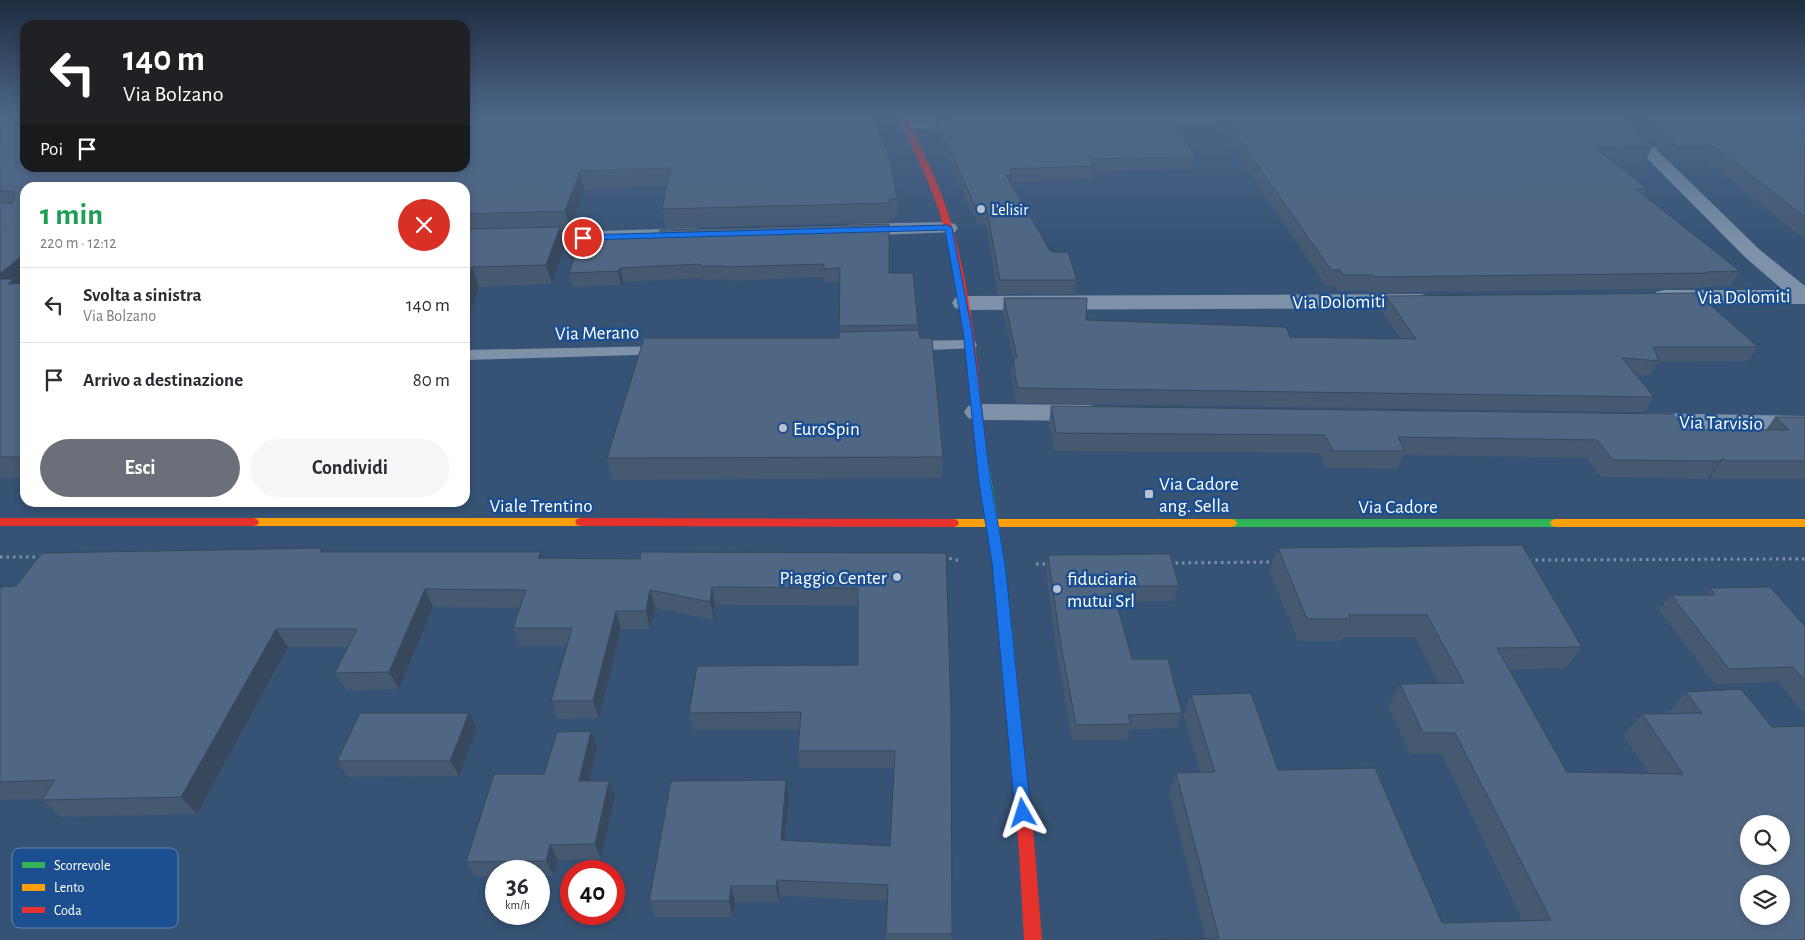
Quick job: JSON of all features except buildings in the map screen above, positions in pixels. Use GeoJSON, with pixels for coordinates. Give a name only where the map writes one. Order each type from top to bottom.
{"type":"FeatureCollection","features":[{"type":"Feature","properties":{"kind":"street"},"geometry":{"type":"LineString","coordinates":[[922,159],[940,202],[948,228],[969,344],[1004,613],[1026,841],[1032,940]]}},
{"type":"Feature","properties":{"kind":"street"},"geometry":{"type":"LineString","coordinates":[[1656,159],[1753,254],[1804,296]]}},
{"type":"Feature","properties":{"kind":"street"},"geometry":{"type":"LineString","coordinates":[[828,231],[948,228]]}},
{"type":"Feature","properties":{"kind":"street"},"geometry":{"type":"LineString","coordinates":[[470,241],[710,234]]}},
{"type":"Feature","properties":{"kind":"street","name":"Via Dolomiti"},"geometry":{"type":"LineString","coordinates":[[1645,298],[1804,296]]}},
{"type":"Feature","properties":{"kind":"street","name":"Via Dolomiti"},"geometry":{"type":"LineString","coordinates":[[963,303],[1446,300]]}},
{"type":"Feature","properties":{"kind":"street"},"geometry":{"type":"LineString","coordinates":[[977,412],[1108,414]]}},
{"type":"Feature","properties":{"kind":"street","name":"Via Tarvisio"},"geometry":{"type":"LineString","coordinates":[[1616,421],[1805,424]]}},
{"type":"Feature","properties":{"kind":"street","name":"Viale Trentino"},"geometry":{"type":"LineString","coordinates":[[0,522],[991,522]]}},
{"type":"Feature","properties":{"kind":"street","name":"Via Cadore"},"geometry":{"type":"LineString","coordinates":[[991,522],[1805,523]]}},
{"type":"Feature","properties":{"kind":"lane"},"geometry":{"type":"LineString","coordinates":[[887,346],[969,344]]}},
{"type":"Feature","properties":{"kind":"lane","name":"Via Merano"},"geometry":{"type":"LineString","coordinates":[[470,355],[681,350]]}},
{"type":"Feature","properties":{"kind":"path"},"geometry":{"type":"LineString","coordinates":[[939,557],[958,558],[964,564]]}},
{"type":"Feature","properties":{"kind":"path"},"geometry":{"type":"LineString","coordinates":[[0,558],[47,558]]}},
{"type":"Feature","properties":{"kind":"path"},"geometry":{"type":"LineString","coordinates":[[1528,560],[1805,559]]}},
{"type":"Feature","properties":{"kind":"path"},"geometry":{"type":"LineString","coordinates":[[1160,564],[1279,562]]}},
{"type":"Feature","properties":{"kind":"path"},"geometry":{"type":"LineString","coordinates":[[1033,564],[1060,564]]}},
{"type":"Feature","properties":{"kind":"traffic: fast"},"geometry":{"type":"LineString","coordinates":[[983,465],[999,563],[1008,654]]}},
{"type":"Feature","properties":{"kind":"traffic: fast"},"geometry":{"type":"LineString","coordinates":[[1231,523],[1556,523]]}},
{"type":"Feature","properties":{"kind":"traffic: slow"},"geometry":{"type":"LineString","coordinates":[[253,522],[581,522]]}},
{"type":"Feature","properties":{"kind":"traffic: slow"},"geometry":{"type":"LineString","coordinates":[[953,523],[1231,523]]}},
{"type":"Feature","properties":{"kind":"traffic: slow"},"geometry":{"type":"LineString","coordinates":[[1556,523],[1805,523]]}},
{"type":"Feature","properties":{"kind":"traffic: jam"},"geometry":{"type":"LineString","coordinates":[[923,159],[939,199],[955,257],[965,316],[983,465]]}},
{"type":"Feature","properties":{"kind":"traffic: jam"},"geometry":{"type":"LineString","coordinates":[[0,522],[253,522]]}},
{"type":"Feature","properties":{"kind":"traffic: jam"},"geometry":{"type":"LineString","coordinates":[[581,522],[953,523]]}},
{"type":"Feature","properties":{"kind":"traffic: jam"},"geometry":{"type":"LineString","coordinates":[[1008,654],[1027,851],[1033,940]]}},
{"type":"Feature","properties":{"kind":"place","name":"L'elisir"},"geometry":{"type":"Point","coordinates":[981,209]}},
{"type":"Feature","properties":{"kind":"place","name":"EuroSpin"},"geometry":{"type":"Point","coordinates":[783,428]}},
{"type":"Feature","properties":{"kind":"place","name":"Via Cadore ang. Sella"},"geometry":{"type":"Point","coordinates":[1149,494]}},
{"type":"Feature","properties":{"kind":"place","name":"Piaggio Center"},"geometry":{"type":"Point","coordinates":[897,577]}},
{"type":"Feature","properties":{"kind":"place","name":"fiduciaria mutui Srl"},"geometry":{"type":"Point","coordinates":[1057,589]}},
{"type":"Feature","properties":{"kind":"route"},"geometry":{"type":"LineString","coordinates":[[583,238],[948,228],[963,303],[985,484],[998,563],[1023,813]]}}]}
